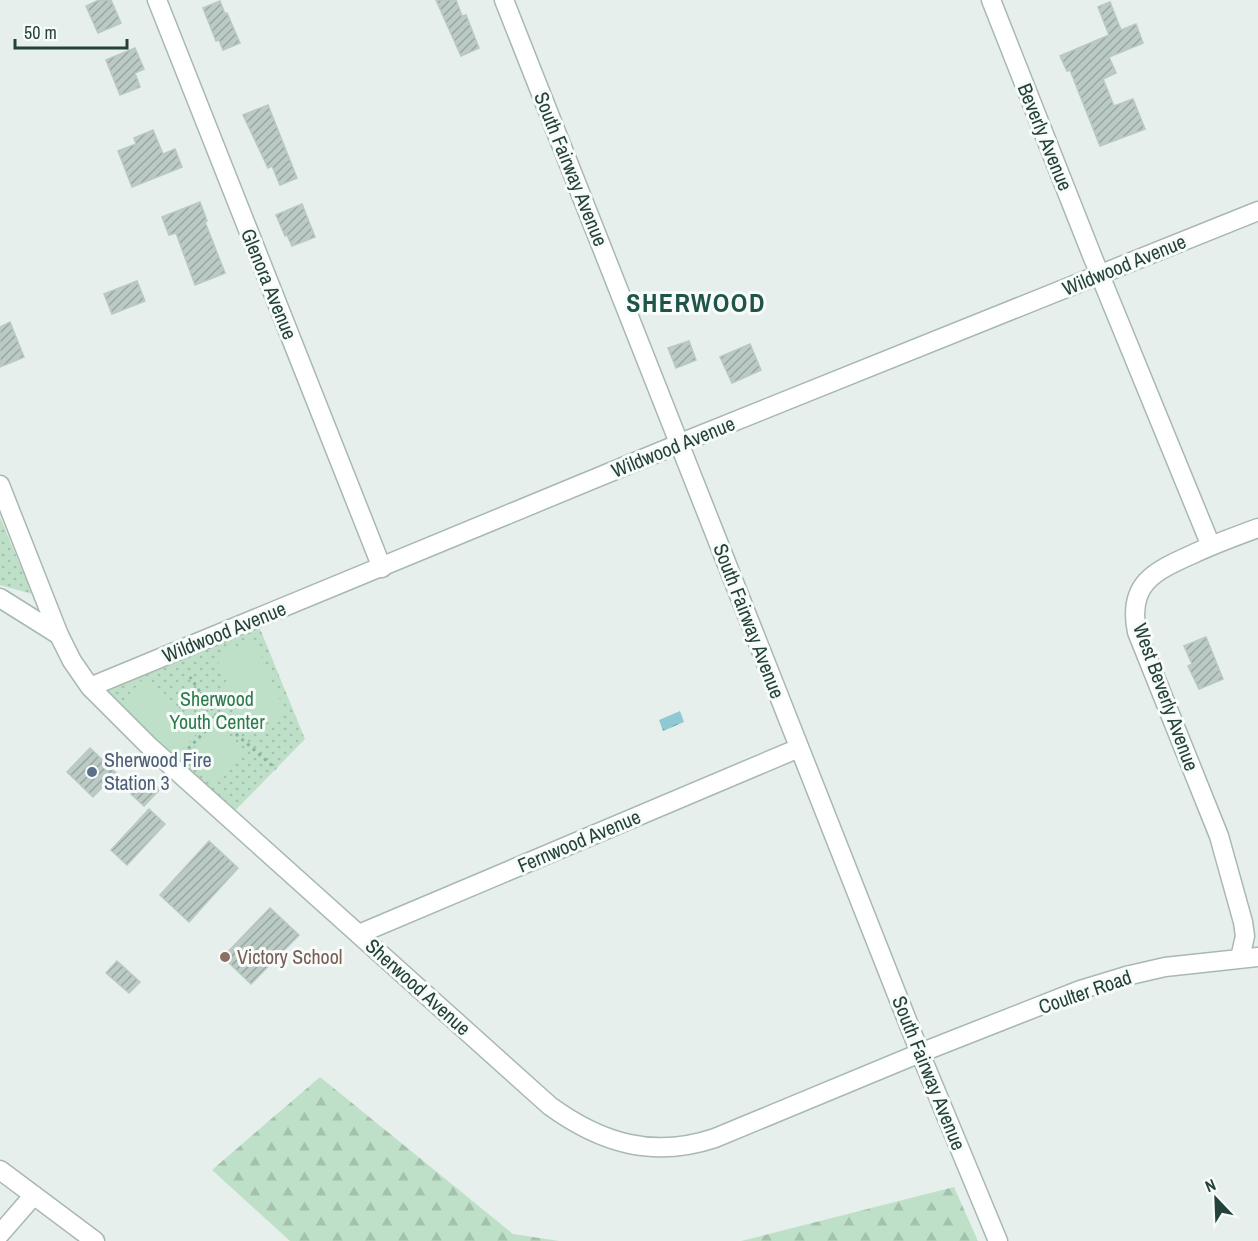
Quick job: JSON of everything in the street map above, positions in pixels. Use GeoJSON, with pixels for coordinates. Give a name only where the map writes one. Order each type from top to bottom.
{"type":"FeatureCollection","features":[{"type":"Feature","properties":{"kind":"street","name":"Glenora Avenue"},"geometry":{"type":"LineString","coordinates":[[156,0],[382,568]]}},
{"type":"Feature","properties":{"kind":"street","name":"South Fairway Avenue"},"geometry":{"type":"LineString","coordinates":[[504,0],[920,1053],[998,1241]]}},
{"type":"Feature","properties":{"kind":"street","name":"Beverly Avenue"},"geometry":{"type":"LineString","coordinates":[[991,0],[1100,274]]}},
{"type":"Feature","properties":{"kind":"street","name":"Wildwood Avenue"},"geometry":{"type":"LineString","coordinates":[[90,687],[680,444],[1258,211]]}},
{"type":"Feature","properties":{"kind":"street"},"geometry":{"type":"LineString","coordinates":[[1100,274],[1211,546]]}},
{"type":"Feature","properties":{"kind":"street","name":"Sherwood Avenue"},"geometry":{"type":"LineString","coordinates":[[0,485],[59,635],[72,662],[90,687],[171,766],[550,1106],[570,1121],[593,1133],[634,1145],[657,1148],[701,1143],[920,1053]]}},
{"type":"Feature","properties":{"kind":"street","name":"West Beverly Avenue"},"geometry":{"type":"LineString","coordinates":[[1249,958],[1243,922],[1223,847],[1137,632],[1135,608],[1139,593],[1146,581],[1157,571],[1211,546],[1258,528]]}},
{"type":"Feature","properties":{"kind":"street"},"geometry":{"type":"LineString","coordinates":[[0,598],[59,635]]}},
{"type":"Feature","properties":{"kind":"street","name":"Fernwood Avenue"},"geometry":{"type":"LineString","coordinates":[[359,934],[799,748]]}},
{"type":"Feature","properties":{"kind":"street","name":"Coulter Road"},"geometry":{"type":"LineString","coordinates":[[920,1053],[1080,990],[1126,976],[1164,967],[1249,958]]}},
{"type":"Feature","properties":{"kind":"street"},"geometry":{"type":"LineString","coordinates":[[0,1170],[95,1241]]}},
{"type":"Feature","properties":{"kind":"street"},"geometry":{"type":"LineString","coordinates":[[0,1234],[34,1195]]}},
{"type":"Feature","properties":{"kind":"path"},"geometry":{"type":"LineString","coordinates":[[190,676],[218,718],[276,769]]}},
{"type":"Feature","properties":{"kind":"path"},"geometry":{"type":"LineString","coordinates":[[179,707],[232,695]]}},
{"type":"Feature","properties":{"kind":"path"},"geometry":{"type":"LineString","coordinates":[[171,766],[218,718]]}},
{"type":"Feature","properties":{"kind":"green space"},"geometry":{"type":"Polygon","coordinates":[[[0,517],[32,594],[0,585],[0,517]]]}},
{"type":"Feature","properties":{"kind":"green space","name":"Sherwood Youth Center"},"geometry":{"type":"Polygon","coordinates":[[[256,619],[305,739],[228,818],[90,687],[256,619]]]}},
{"type":"Feature","properties":{"kind":"green space"},"geometry":{"type":"Polygon","coordinates":[[[254,639],[286,714],[247,730],[215,655],[254,639]]]}},
{"type":"Feature","properties":{"kind":"green space"},"geometry":{"type":"Polygon","coordinates":[[[146,676],[201,729],[177,755],[122,702],[146,676]]]}},
{"type":"Feature","properties":{"kind":"green space"},"geometry":{"type":"Polygon","coordinates":[[[213,727],[242,755],[216,783],[187,755],[213,727]]]}},
{"type":"Feature","properties":{"kind":"green space"},"geometry":{"type":"Polygon","coordinates":[[[320,1077],[513,1234],[559,1241],[290,1241],[212,1170],[320,1077]]]}},
{"type":"Feature","properties":{"kind":"green space"},"geometry":{"type":"Polygon","coordinates":[[[954,1187],[978,1241],[741,1241],[954,1187]]]}},
{"type":"Feature","properties":{"kind":"water"},"geometry":{"type":"Polygon","coordinates":[[[680,711],[684,722],[663,731],[659,720],[680,711]]]}},
{"type":"Feature","properties":{"kind":"building"},"geometry":{"type":"Polygon","coordinates":[[[99,0],[111,0],[121,23],[98,33],[86,6],[99,0]]]}},
{"type":"Feature","properties":{"kind":"building"},"geometry":{"type":"Polygon","coordinates":[[[436,0],[456,0],[462,16],[466,15],[479,48],[461,56],[436,0]]]}},
{"type":"Feature","properties":{"kind":"building"},"geometry":{"type":"Polygon","coordinates":[[[220,1],[240,43],[223,50],[219,40],[216,41],[203,8],[220,1]]]}},
{"type":"Feature","properties":{"kind":"building"},"geometry":{"type":"Polygon","coordinates":[[[1110,2],[1121,30],[1136,24],[1143,43],[1109,57],[1116,73],[1103,79],[1114,106],[1133,99],[1145,129],[1100,146],[1070,70],[1067,71],[1060,56],[1109,35],[1098,7],[1110,2]]]}},
{"type":"Feature","properties":{"kind":"building"},"geometry":{"type":"Polygon","coordinates":[[[135,48],[144,69],[135,73],[140,87],[120,95],[106,60],[135,48]]]}},
{"type":"Feature","properties":{"kind":"building"},"geometry":{"type":"Polygon","coordinates":[[[268,105],[297,178],[280,185],[272,166],[268,168],[243,115],[268,105]]]}},
{"type":"Feature","properties":{"kind":"building"},"geometry":{"type":"Polygon","coordinates":[[[153,130],[163,154],[175,149],[182,167],[132,187],[118,151],[136,144],[134,138],[153,130]]]}},
{"type":"Feature","properties":{"kind":"building"},"geometry":{"type":"Polygon","coordinates":[[[200,202],[207,221],[205,222],[225,273],[195,285],[176,233],[169,235],[162,217],[200,202]]]}},
{"type":"Feature","properties":{"kind":"building"},"geometry":{"type":"Polygon","coordinates":[[[302,204],[315,237],[292,246],[276,215],[302,204]]]}},
{"type":"Feature","properties":{"kind":"building"},"geometry":{"type":"Polygon","coordinates":[[[137,281],[145,301],[112,314],[104,294],[137,281]]]}},
{"type":"Feature","properties":{"kind":"building"},"geometry":{"type":"Polygon","coordinates":[[[10,322],[24,357],[0,367],[0,327],[10,322]]]}},
{"type":"Feature","properties":{"kind":"building"},"geometry":{"type":"Polygon","coordinates":[[[689,341],[696,360],[676,368],[668,348],[689,341]]]}},
{"type":"Feature","properties":{"kind":"building"},"geometry":{"type":"Polygon","coordinates":[[[750,344],[761,370],[732,383],[720,357],[750,344]]]}},
{"type":"Feature","properties":{"kind":"building"},"geometry":{"type":"Polygon","coordinates":[[[1206,637],[1223,679],[1199,689],[1188,666],[1192,664],[1184,646],[1206,637]]]}},
{"type":"Feature","properties":{"kind":"building"},"geometry":{"type":"Polygon","coordinates":[[[90,748],[116,773],[93,797],[67,772],[90,748]]]}},
{"type":"Feature","properties":{"kind":"building"},"geometry":{"type":"Polygon","coordinates":[[[147,777],[160,789],[144,806],[131,794],[147,777]]]}},
{"type":"Feature","properties":{"kind":"building"},"geometry":{"type":"Polygon","coordinates":[[[149,809],[165,824],[127,865],[111,850],[149,809]]]}},
{"type":"Feature","properties":{"kind":"building"},"geometry":{"type":"Polygon","coordinates":[[[209,841],[238,868],[189,922],[160,895],[209,841]]]}},
{"type":"Feature","properties":{"kind":"building"},"geometry":{"type":"Polygon","coordinates":[[[270,908],[299,935],[251,984],[223,957],[270,908]]]}},
{"type":"Feature","properties":{"kind":"building"},"geometry":{"type":"Polygon","coordinates":[[[117,961],[140,982],[129,993],[106,973],[117,961]]]}},
{"type":"Feature","properties":{"kind":"place","name":"Sherwood Fire Station 3"},"geometry":{"type":"Point","coordinates":[92,772]}},
{"type":"Feature","properties":{"kind":"place","name":"Victory School"},"geometry":{"type":"Point","coordinates":[225,957]}},
{"type":"Feature","properties":{"kind":"district","name":"SHERWOOD"},"geometry":{"type":"Point","coordinates":[696,303]}}]}
